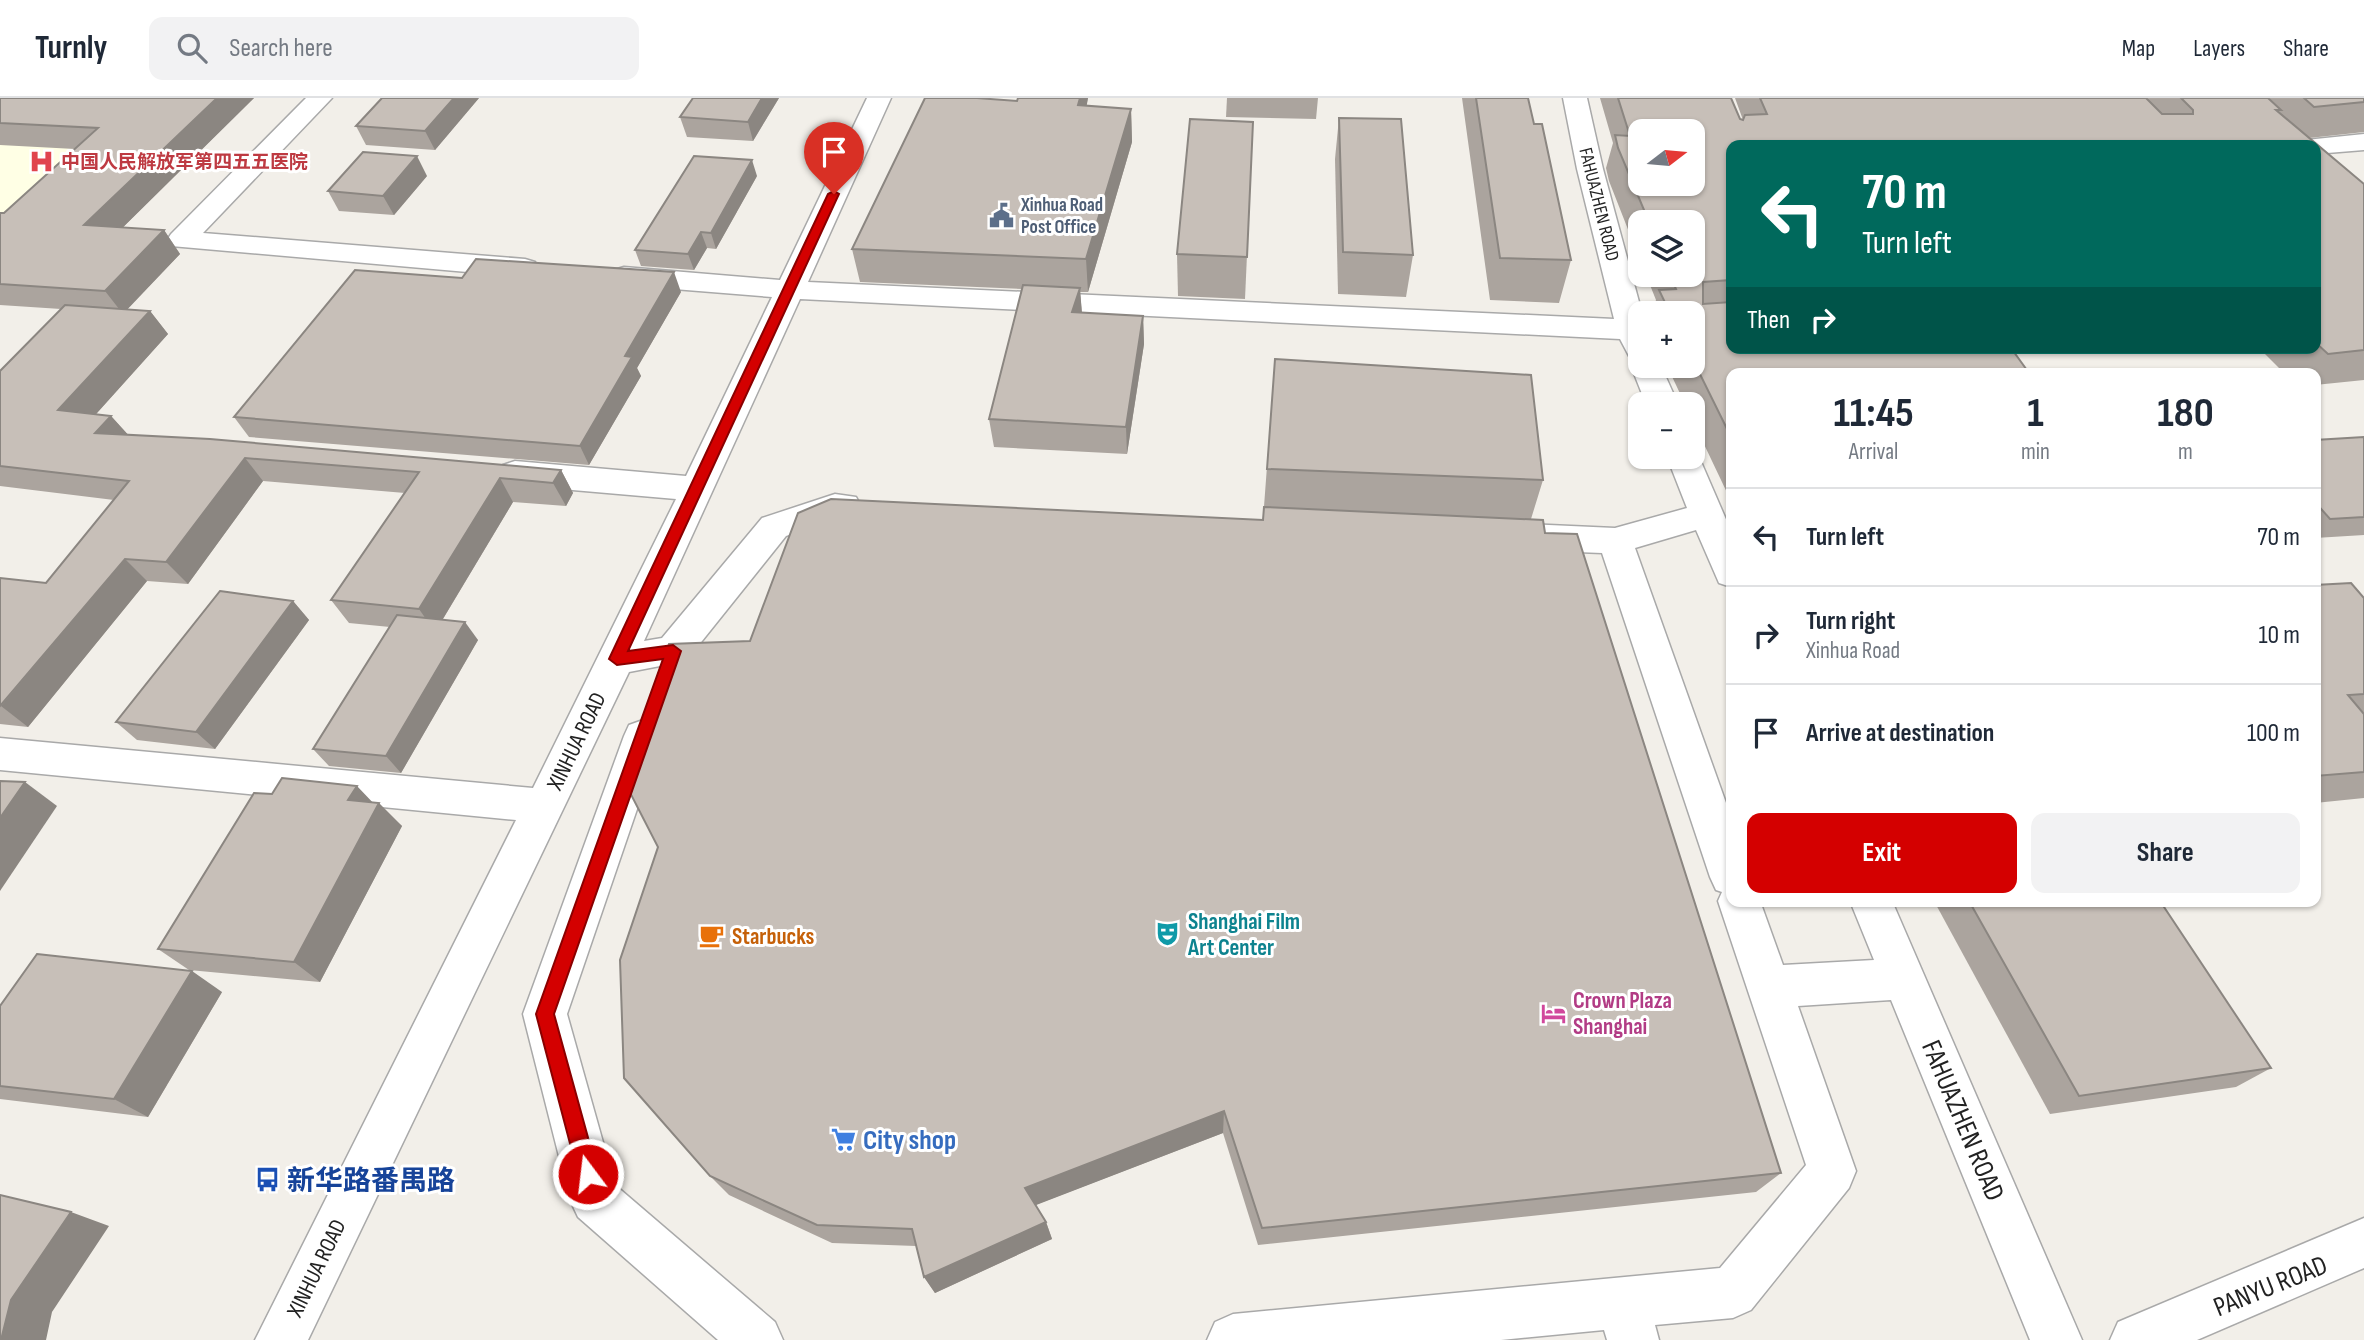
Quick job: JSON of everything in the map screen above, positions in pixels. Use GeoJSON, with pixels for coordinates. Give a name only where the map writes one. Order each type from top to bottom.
{"type":"FeatureCollection","features":[{"type":"Feature","properties":{"kind":"street"},"geometry":{"type":"LineString","coordinates":[[320,98],[181,240],[554,271]]}},
{"type":"Feature","properties":{"kind":"street","name":"XINHUA ROAD"},"geometry":{"type":"LineString","coordinates":[[281,1340],[617,659],[879,98]]}},
{"type":"Feature","properties":{"kind":"street","name":"FAHUAZHEN ROAD"},"geometry":{"type":"LineString","coordinates":[[1575,98],[1590,169],[1628,304]]}},
{"type":"Feature","properties":{"kind":"street"},"geometry":{"type":"LineString","coordinates":[[2321,146],[2364,142]]}},
{"type":"Feature","properties":{"kind":"street"},"geometry":{"type":"LineString","coordinates":[[596,274],[789,290],[1628,336]]}},
{"type":"Feature","properties":{"kind":"street"},"geometry":{"type":"LineString","coordinates":[[1688,469],[1726,562]]}},
{"type":"Feature","properties":{"kind":"street"},"geometry":{"type":"LineString","coordinates":[[489,471],[697,489]]}},
{"type":"Feature","properties":{"kind":"street"},"geometry":{"type":"LineString","coordinates":[[757,1340],[595,1200],[545,1014],[662,681],[774,527],[835,506],[877,508]]}},
{"type":"Feature","properties":{"kind":"street"},"geometry":{"type":"LineString","coordinates":[[1489,536],[1615,541],[1706,516]]}},
{"type":"Feature","properties":{"kind":"street"},"geometry":{"type":"LineString","coordinates":[[1615,541],[1726,863]]}},
{"type":"Feature","properties":{"kind":"street"},"geometry":{"type":"LineString","coordinates":[[617,659],[662,681]]}},
{"type":"Feature","properties":{"kind":"street"},"geometry":{"type":"LineString","coordinates":[[0,754],[544,806]]}},
{"type":"Feature","properties":{"kind":"street"},"geometry":{"type":"LineString","coordinates":[[1233,1340],[1628,1322],[1733,1292],[1832,1171],[1741,907]]}},
{"type":"Feature","properties":{"kind":"street","name":"FAHUAZHEN ROAD"},"geometry":{"type":"LineString","coordinates":[[1874,907],[2056,1340]]}},
{"type":"Feature","properties":{"kind":"street"},"geometry":{"type":"LineString","coordinates":[[1768,987],[1904,979]]}},
{"type":"Feature","properties":{"kind":"street","name":"PANYU ROAD"},"geometry":{"type":"LineString","coordinates":[[2136,1340],[2339,1256],[2364,1243]]}},
{"type":"Feature","properties":{"kind":"shaded area","name":"中国人民解放军第四五五医院"},"geometry":{"type":"Polygon","coordinates":[[[0,98],[153,98],[0,222],[0,98]]]}},
{"type":"Feature","properties":{"kind":"building"},"geometry":{"type":"Polygon","coordinates":[[[0,98],[217,98],[84,225],[164,230],[105,291],[0,284],[0,213],[4,213],[98,128],[0,123],[0,98]]]}},
{"type":"Feature","properties":{"kind":"building"},"geometry":{"type":"Polygon","coordinates":[[[382,98],[454,98],[425,131],[356,126],[382,98]]]}},
{"type":"Feature","properties":{"kind":"building"},"geometry":{"type":"Polygon","coordinates":[[[693,98],[762,98],[748,122],[680,117],[693,98]]]}},
{"type":"Feature","properties":{"kind":"building","name":"Xinhua Road Post Office"},"geometry":{"type":"Polygon","coordinates":[[[925,98],[1017,101],[1018,98],[1080,98],[1078,105],[1131,109],[1086,259],[852,249],[925,98]]]}},
{"type":"Feature","properties":{"kind":"building"},"geometry":{"type":"Polygon","coordinates":[[[1476,98],[1528,98],[1534,124],[1542,124],[1571,260],[1500,258],[1476,98]]]}},
{"type":"Feature","properties":{"kind":"building"},"geometry":{"type":"Polygon","coordinates":[[[1618,98],[1731,98],[1740,119],[1743,120],[1745,115],[1767,114],[1760,98],[2146,98],[2162,114],[2193,114],[2193,110],[2181,98],[2268,98],[2281,110],[2276,110],[2312,140],[1726,140],[1726,280],[1705,282],[1705,210],[1644,210],[1638,196],[1705,196],[1705,119],[1628,119],[1628,130],[1618,98]]]}},
{"type":"Feature","properties":{"kind":"building"},"geometry":{"type":"Polygon","coordinates":[[[2304,98],[2364,98],[2364,102],[2314,107],[2304,98]]]}},
{"type":"Feature","properties":{"kind":"building"},"geometry":{"type":"Polygon","coordinates":[[[1339,118],[1401,119],[1413,255],[1343,252],[1339,118]]]}},
{"type":"Feature","properties":{"kind":"building"},"geometry":{"type":"Polygon","coordinates":[[[1190,119],[1253,122],[1247,257],[1177,254],[1190,119]]]}},
{"type":"Feature","properties":{"kind":"building"},"geometry":{"type":"Polygon","coordinates":[[[1615,135],[1628,136],[1628,172],[1615,135]]]}},
{"type":"Feature","properties":{"kind":"building"},"geometry":{"type":"Polygon","coordinates":[[[2321,148],[2364,184],[2364,350],[2328,354],[2321,348],[2321,148]]]}},
{"type":"Feature","properties":{"kind":"building"},"geometry":{"type":"Polygon","coordinates":[[[363,152],[417,156],[383,196],[328,191],[363,152]]]}},
{"type":"Feature","properties":{"kind":"building"},"geometry":{"type":"Polygon","coordinates":[[[694,156],[752,160],[711,233],[701,232],[688,254],[635,250],[694,156]]]}},
{"type":"Feature","properties":{"kind":"building"},"geometry":{"type":"Polygon","coordinates":[[[476,259],[674,272],[625,356],[632,357],[580,446],[234,417],[355,270],[462,278],[476,259]]]}},
{"type":"Feature","properties":{"kind":"building"},"geometry":{"type":"Polygon","coordinates":[[[1023,285],[1080,288],[1072,312],[1143,316],[1126,427],[989,419],[1023,285]]]}},
{"type":"Feature","properties":{"kind":"building"},"geometry":{"type":"Polygon","coordinates":[[[1675,287],[1703,287],[1703,301],[1664,301],[1659,290],[1676,289],[1675,287]]]}},
{"type":"Feature","properties":{"kind":"building"},"geometry":{"type":"Polygon","coordinates":[[[1726,302],[1726,354],[2015,354],[2025,368],[1726,368],[1726,427],[1702,378],[1705,378],[1705,304],[1726,302]]]}},
{"type":"Feature","properties":{"kind":"building"},"geometry":{"type":"Polygon","coordinates":[[[65,305],[150,311],[58,410],[111,416],[95,433],[210,439],[561,470],[553,483],[500,478],[419,609],[331,600],[419,472],[245,458],[166,562],[125,559],[0,706],[0,578],[46,583],[129,481],[0,466],[0,371],[65,305]]]}},
{"type":"Feature","properties":{"kind":"building"},"geometry":{"type":"Polygon","coordinates":[[[1275,359],[1531,375],[1543,480],[1267,469],[1275,359]]]}},
{"type":"Feature","properties":{"kind":"building"},"geometry":{"type":"Polygon","coordinates":[[[2364,437],[2364,517],[2330,519],[2321,509],[2321,440],[2364,437]]]}},
{"type":"Feature","properties":{"kind":"building","name":"Shanghai Film Art Center"},"geometry":{"type":"Polygon","coordinates":[[[831,499],[1263,520],[1264,507],[1543,520],[1545,533],[1577,534],[1781,1173],[1262,1228],[1224,1111],[1025,1188],[1046,1222],[924,1277],[912,1229],[817,1225],[710,1176],[624,1078],[620,960],[658,847],[622,777],[669,644],[750,641],[798,513],[831,499]]]}},
{"type":"Feature","properties":{"kind":"building"},"geometry":{"type":"Polygon","coordinates":[[[2351,583],[2364,598],[2364,694],[2348,695],[2364,714],[2364,772],[2321,776],[2321,585],[2351,583]]]}},
{"type":"Feature","properties":{"kind":"building"},"geometry":{"type":"Polygon","coordinates":[[[220,591],[293,601],[196,732],[116,722],[220,591]]]}},
{"type":"Feature","properties":{"kind":"building"},"geometry":{"type":"Polygon","coordinates":[[[397,615],[465,622],[386,756],[313,749],[397,615]]]}},
{"type":"Feature","properties":{"kind":"building"},"geometry":{"type":"Polygon","coordinates":[[[282,778],[357,786],[348,800],[379,803],[294,962],[158,949],[254,793],[272,794],[282,778]]]}},
{"type":"Feature","properties":{"kind":"building"},"geometry":{"type":"Polygon","coordinates":[[[0,781],[25,782],[0,818],[0,781]]]}},
{"type":"Feature","properties":{"kind":"building"},"geometry":{"type":"Polygon","coordinates":[[[1972,907],[2164,907],[2271,1068],[2079,1096],[1972,907]]]}},
{"type":"Feature","properties":{"kind":"building"},"geometry":{"type":"Polygon","coordinates":[[[37,954],[192,971],[114,1099],[0,1086],[0,1006],[37,954]]]}},
{"type":"Feature","properties":{"kind":"building"},"geometry":{"type":"Polygon","coordinates":[[[0,1195],[71,1212],[11,1300],[1,1340],[0,1340],[0,1195]]]}},
{"type":"Feature","properties":{"kind":"place","name":"中国人民解放军第四五五医院"},"geometry":{"type":"Point","coordinates":[41,161]}},
{"type":"Feature","properties":{"kind":"place","name":"Xinhua Road Post Office"},"geometry":{"type":"Point","coordinates":[1001,215]}},
{"type":"Feature","properties":{"kind":"place","name":"Shanghai Film Art Center"},"geometry":{"type":"Point","coordinates":[1168,934]}},
{"type":"Feature","properties":{"kind":"place","name":"Starbucks"},"geometry":{"type":"Point","coordinates":[712,936]}},
{"type":"Feature","properties":{"kind":"place","name":"Crown Plaza Shanghai"},"geometry":{"type":"Point","coordinates":[1553,1013]}},
{"type":"Feature","properties":{"kind":"place","name":"City shop"},"geometry":{"type":"Point","coordinates":[843,1139]}},
{"type":"Feature","properties":{"kind":"place","name":"新华路番禺路"},"geometry":{"type":"Point","coordinates":[267,1180]}},
{"type":"Feature","properties":{"kind":"route"},"geometry":{"type":"LineString","coordinates":[[588,1174],[545,1014],[673,651],[617,659],[834,194]]}}]}
